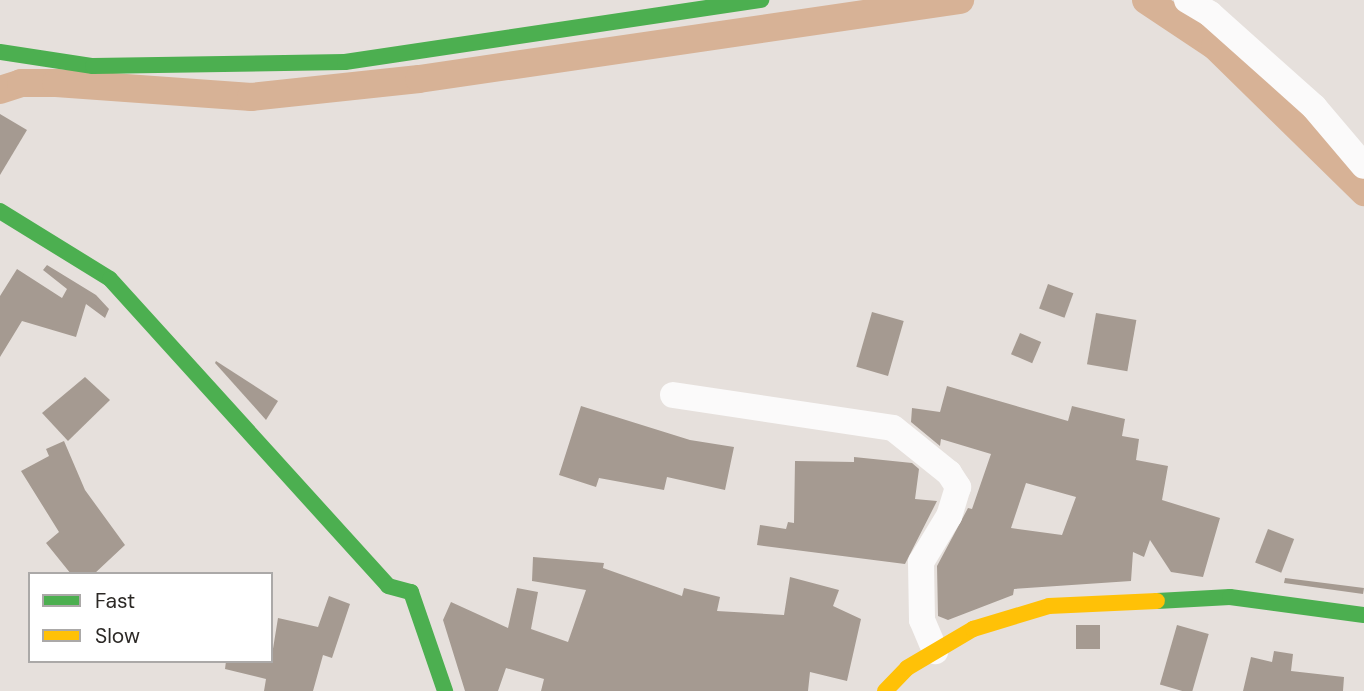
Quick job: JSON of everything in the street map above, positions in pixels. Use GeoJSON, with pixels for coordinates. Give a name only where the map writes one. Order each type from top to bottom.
{"type":"FeatureCollection","features":[{"type":"Feature","properties":{"kind":"street"},"geometry":{"type":"LineString","coordinates":[[0,52],[93,66],[345,62],[611,19],[761,0]]}},
{"type":"Feature","properties":{"kind":"street"},"geometry":{"type":"LineString","coordinates":[[1187,0],[1210,14],[1314,107],[1364,166]]}},
{"type":"Feature","properties":{"kind":"street"},"geometry":{"type":"LineString","coordinates":[[0,211],[110,279],[388,586],[411,592],[445,691]]}},
{"type":"Feature","properties":{"kind":"street"},"geometry":{"type":"LineString","coordinates":[[673,395],[893,428],[949,473],[958,487],[949,516],[921,562],[922,620],[935,651]]}},
{"type":"Feature","properties":{"kind":"street"},"geometry":{"type":"LineString","coordinates":[[885,691],[906,668],[973,629],[1049,606],[1123,599],[1230,597],[1364,615]]}},
{"type":"Feature","properties":{"kind":"building"},"geometry":{"type":"Polygon","coordinates":[[[0,114],[27,130],[0,175],[0,114]]]}},
{"type":"Feature","properties":{"kind":"building"},"geometry":{"type":"Polygon","coordinates":[[[47,265],[96,295],[109,309],[105,318],[86,304],[76,337],[22,321],[0,357],[0,296],[17,269],[62,298],[67,289],[43,270],[47,265]]]}},
{"type":"Feature","properties":{"kind":"building"},"geometry":{"type":"Polygon","coordinates":[[[1048,284],[1073,293],[1064,318],[1039,308],[1048,284]]]}},
{"type":"Feature","properties":{"kind":"building"},"geometry":{"type":"Polygon","coordinates":[[[872,312],[904,321],[888,376],[856,367],[872,312]]]}},
{"type":"Feature","properties":{"kind":"building"},"geometry":{"type":"Polygon","coordinates":[[[1096,313],[1136,320],[1127,371],[1087,364],[1096,313]]]}},
{"type":"Feature","properties":{"kind":"building"},"geometry":{"type":"Polygon","coordinates":[[[1020,333],[1041,342],[1032,363],[1011,354],[1020,333]]]}},
{"type":"Feature","properties":{"kind":"building"},"geometry":{"type":"Polygon","coordinates":[[[216,361],[278,401],[266,420],[215,363],[216,361]]]}},
{"type":"Feature","properties":{"kind":"building"},"geometry":{"type":"Polygon","coordinates":[[[85,377],[110,400],[68,441],[42,413],[85,377]]]}},
{"type":"Feature","properties":{"kind":"building"},"geometry":{"type":"Polygon","coordinates":[[[947,386],[1068,421],[1072,406],[1125,419],[1122,436],[1139,439],[1136,460],[1168,466],[1162,500],[1220,518],[1203,577],[1171,572],[1150,540],[1144,557],[1133,552],[1131,581],[1014,589],[1013,595],[948,620],[938,616],[937,566],[968,508],[972,509],[991,454],[941,439],[940,446],[911,422],[912,408],[940,412],[947,386]],[[1026,483],[1011,528],[1062,535],[1076,497],[1026,483]]]}},
{"type":"Feature","properties":{"kind":"building"},"geometry":{"type":"Polygon","coordinates":[[[581,406],[690,440],[734,447],[725,490],[667,477],[664,490],[599,478],[596,487],[559,475],[581,406]]]}},
{"type":"Feature","properties":{"kind":"building"},"geometry":{"type":"Polygon","coordinates":[[[64,441],[85,490],[125,545],[96,572],[69,572],[46,543],[59,532],[21,471],[49,456],[46,449],[64,441]]]}},
{"type":"Feature","properties":{"kind":"building"},"geometry":{"type":"Polygon","coordinates":[[[854,457],[912,463],[919,469],[915,499],[937,501],[905,564],[757,545],[760,525],[786,529],[788,522],[794,523],[795,461],[854,462],[854,457]]]}},
{"type":"Feature","properties":{"kind":"building"},"geometry":{"type":"Polygon","coordinates":[[[1268,529],[1294,539],[1281,573],[1255,563],[1268,529]]]}},
{"type":"Feature","properties":{"kind":"building"},"geometry":{"type":"Polygon","coordinates":[[[533,557],[604,563],[603,568],[682,596],[684,588],[720,597],[717,611],[784,615],[790,577],[839,590],[833,606],[861,619],[847,681],[810,672],[808,691],[541,691],[544,679],[506,668],[498,691],[465,691],[443,620],[451,602],[508,628],[517,588],[538,592],[531,629],[568,642],[586,590],[532,581],[533,557]]]}},
{"type":"Feature","properties":{"kind":"building"},"geometry":{"type":"Polygon","coordinates":[[[1285,578],[1364,588],[1363,594],[1284,583],[1285,578]]]}},
{"type":"Feature","properties":{"kind":"building"},"geometry":{"type":"Polygon","coordinates":[[[329,596],[350,604],[332,658],[323,655],[313,691],[264,691],[266,679],[225,669],[226,663],[273,663],[278,618],[318,627],[329,596]]]}},
{"type":"Feature","properties":{"kind":"building"},"geometry":{"type":"Polygon","coordinates":[[[1076,625],[1100,625],[1100,649],[1076,649],[1076,625]]]}},
{"type":"Feature","properties":{"kind":"building"},"geometry":{"type":"Polygon","coordinates":[[[1177,625],[1209,634],[1192,691],[1160,685],[1177,625]]]}},
{"type":"Feature","properties":{"kind":"building"},"geometry":{"type":"Polygon","coordinates":[[[1274,651],[1293,654],[1291,671],[1344,677],[1343,691],[1243,691],[1251,657],[1272,662],[1274,651]]]}},
{"type":"Feature","properties":{"kind":"waterway"},"geometry":{"type":"LineString","coordinates":[[0,90],[21,83],[56,83],[251,97],[419,79],[960,0]]}},
{"type":"Feature","properties":{"kind":"waterway"},"geometry":{"type":"LineString","coordinates":[[1146,0],[1215,46],[1364,192]]}},
{"type":"Feature","properties":{"kind":"traffic: fast"},"geometry":{"type":"LineString","coordinates":[[0,52],[93,66],[345,62],[761,0]]}},
{"type":"Feature","properties":{"kind":"traffic: fast"},"geometry":{"type":"LineString","coordinates":[[0,211],[110,279],[388,586],[411,592],[445,691]]}},
{"type":"Feature","properties":{"kind":"traffic: fast"},"geometry":{"type":"LineString","coordinates":[[1157,601],[1230,597],[1364,615]]}},
{"type":"Feature","properties":{"kind":"traffic: slow"},"geometry":{"type":"LineString","coordinates":[[885,691],[907,668],[973,629],[1049,606],[1157,601]]}}]}
